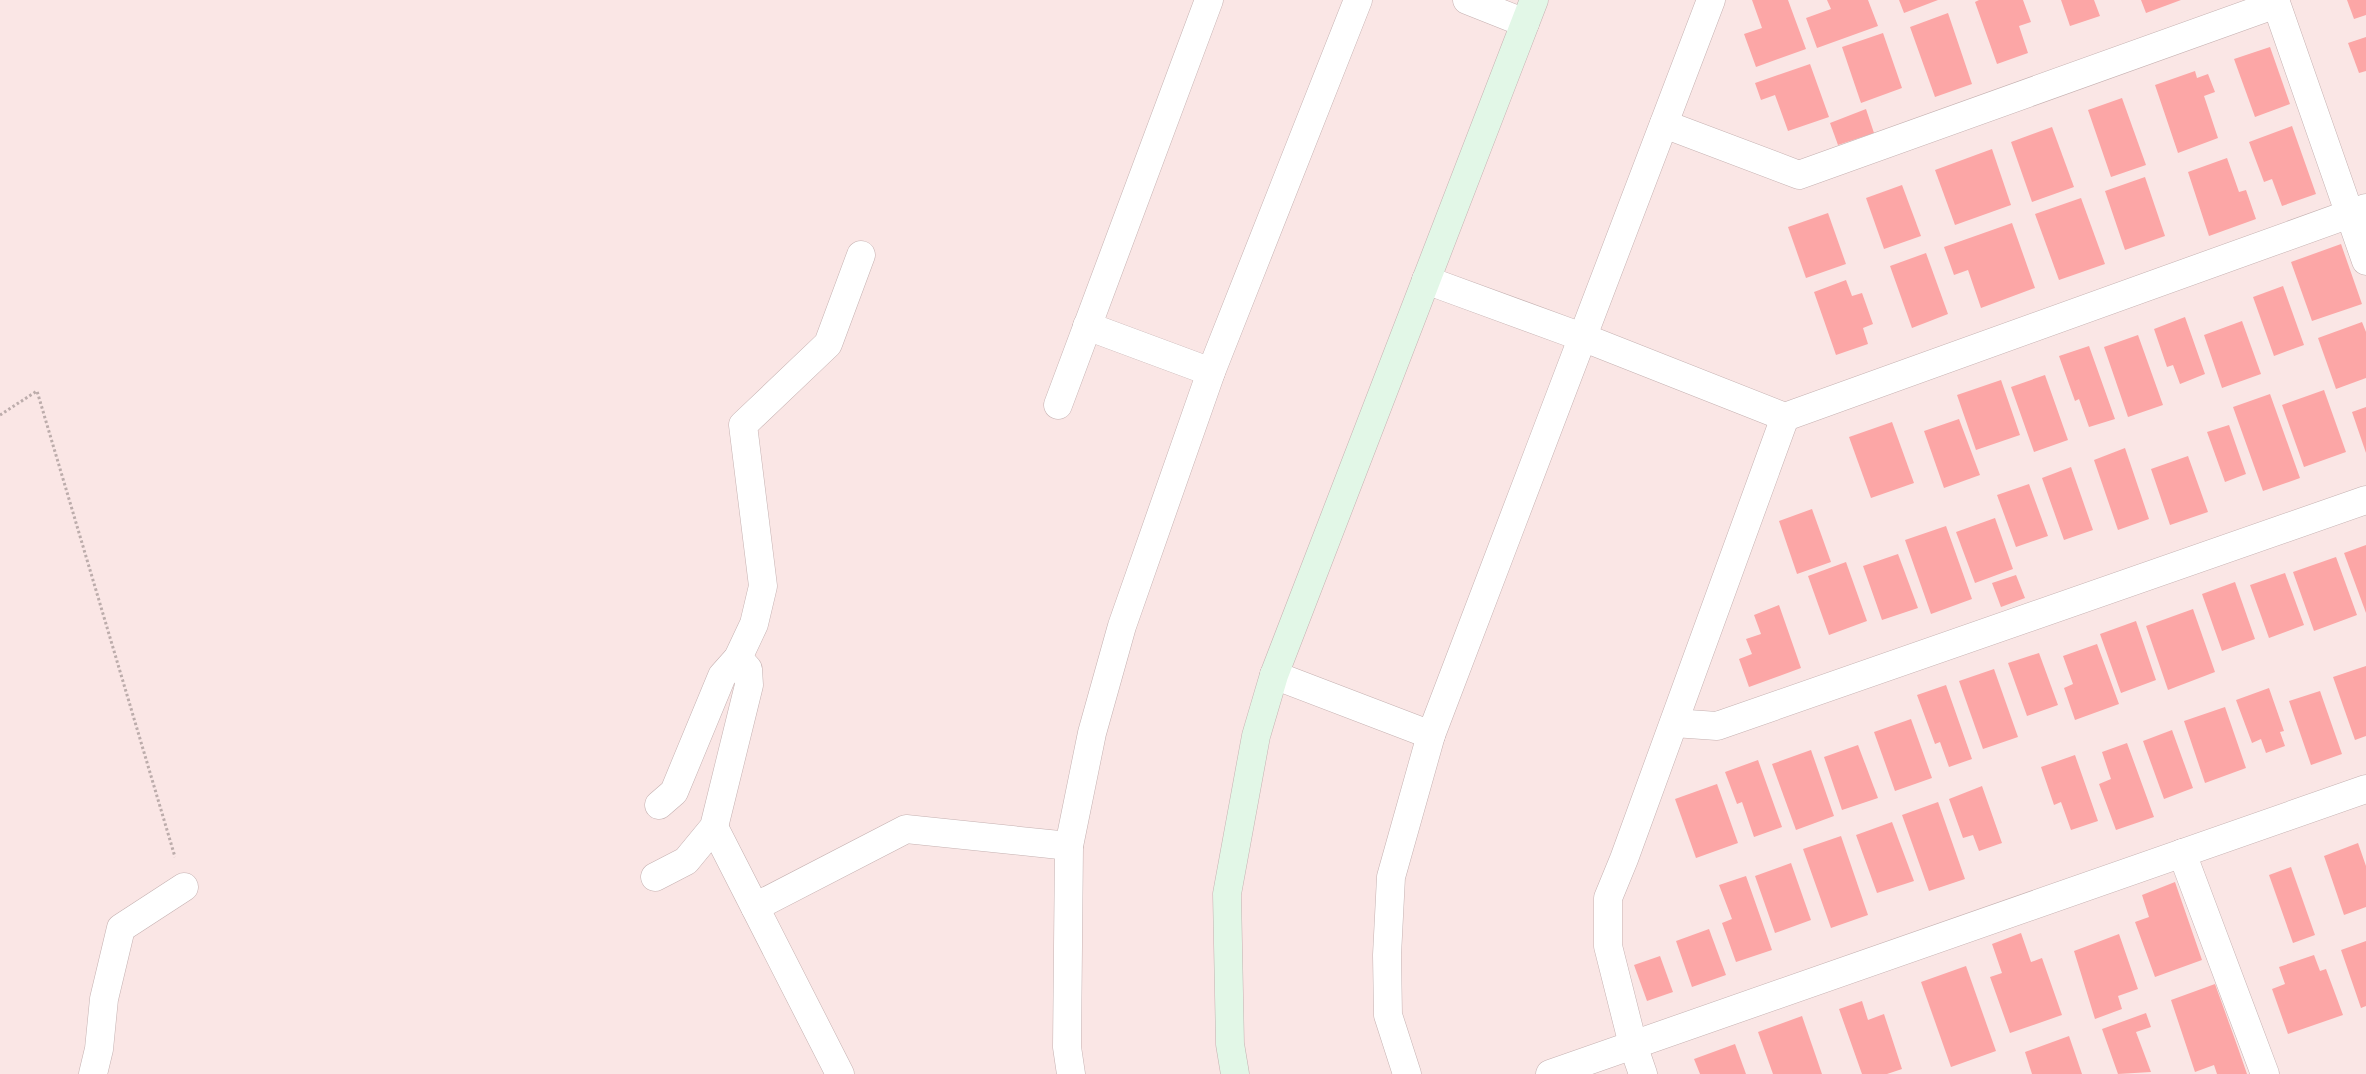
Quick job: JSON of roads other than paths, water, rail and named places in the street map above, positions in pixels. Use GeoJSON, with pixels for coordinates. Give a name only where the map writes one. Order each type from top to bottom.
{"type":"FeatureCollection","features":[{"type":"Feature","properties":{"kind":"street"},"geometry":{"type":"LineString","coordinates":[[1058,405],[1209,0]]}},
{"type":"Feature","properties":{"kind":"street"},"geometry":{"type":"LineString","coordinates":[[1071,1074],[1067,1047],[1069,846],[1092,733],[1122,626],[1211,372],[1358,0]]}},
{"type":"Feature","properties":{"kind":"street"},"geometry":{"type":"LineString","coordinates":[[1235,1074],[1230,1044],[1227,894],[1256,736],[1274,675],[1530,11],[1466,0]]}},
{"type":"Feature","properties":{"kind":"street"},"geometry":{"type":"LineString","coordinates":[[1407,1074],[1388,1016],[1387,954],[1391,877],[1431,735],[1711,0]]}},
{"type":"Feature","properties":{"kind":"street"},"geometry":{"type":"LineString","coordinates":[[1664,124],[1799,175],[2275,2],[2358,210],[2366,261]]}},
{"type":"Feature","properties":{"kind":"street"},"geometry":{"type":"LineString","coordinates":[[1426,280],[1582,337],[1785,417],[2358,210]]}},
{"type":"Feature","properties":{"kind":"street"},"geometry":{"type":"LineString","coordinates":[[659,804],[674,792],[722,676],[738,658],[754,624],[763,586],[743,424],[828,344],[861,254]]}},
{"type":"Feature","properties":{"kind":"street"},"geometry":{"type":"LineString","coordinates":[[1087,326],[1211,372]]}},
{"type":"Feature","properties":{"kind":"street"},"geometry":{"type":"LineString","coordinates":[[1643,1074],[1633,1045],[1608,946],[1608,898],[1674,723],[1785,417]]}},
{"type":"Feature","properties":{"kind":"street"},"geometry":{"type":"LineString","coordinates":[[1674,723],[1717,726],[2366,500]]}},
{"type":"Feature","properties":{"kind":"street"},"geometry":{"type":"LineString","coordinates":[[655,877],[686,860],[714,827],[749,685],[748,669],[738,658]]}},
{"type":"Feature","properties":{"kind":"street"},"geometry":{"type":"LineString","coordinates":[[1274,675],[1431,735]]}},
{"type":"Feature","properties":{"kind":"street"},"geometry":{"type":"LineString","coordinates":[[1550,1074],[2366,789]]}},
{"type":"Feature","properties":{"kind":"street"},"geometry":{"type":"LineString","coordinates":[[714,827],[840,1074]]}},
{"type":"Feature","properties":{"kind":"street"},"geometry":{"type":"LineString","coordinates":[[755,907],[906,829],[1069,846]]}},
{"type":"Feature","properties":{"kind":"street"},"geometry":{"type":"LineString","coordinates":[[2182,853],[2265,1074]]}},
{"type":"Feature","properties":{"kind":"street"},"geometry":{"type":"LineString","coordinates":[[93,1074],[99,1049],[104,999],[121,928],[184,887]]}}]}
